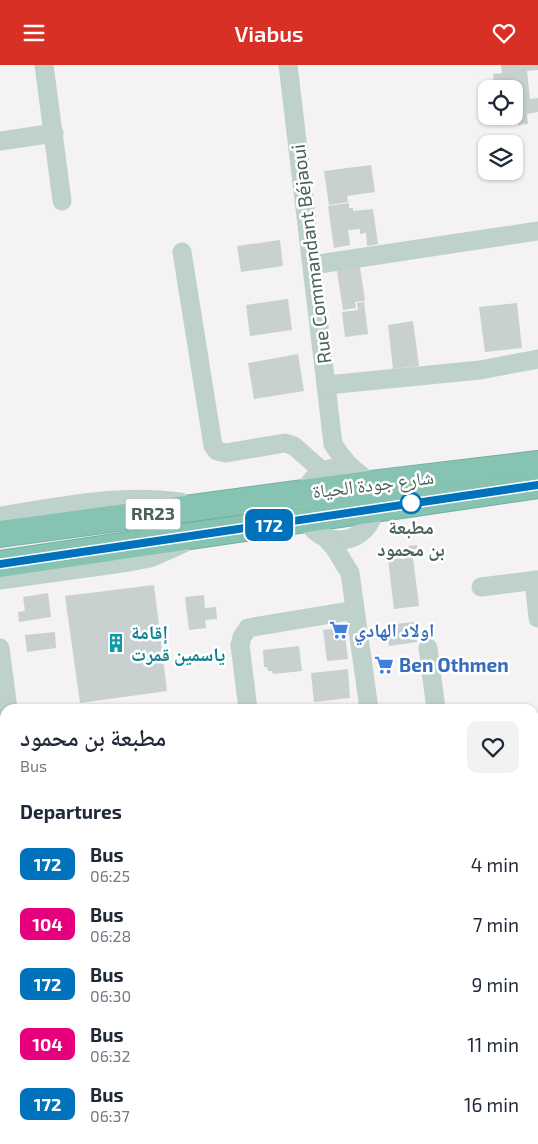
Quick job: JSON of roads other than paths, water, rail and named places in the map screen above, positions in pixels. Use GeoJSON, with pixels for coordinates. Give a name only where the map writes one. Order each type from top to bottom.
{"type":"FeatureCollection","features":[{"type":"Feature","properties":{"kind":"highway","name":"شارع جودة الحياة"},"geometry":{"type":"LineString","coordinates":[[0,564],[206,534],[315,528],[368,500],[538,464]]}},
{"type":"Feature","properties":{"kind":"highway","name":"شارع جودة الحياة"},"geometry":{"type":"LineString","coordinates":[[0,534],[211,507],[312,481],[368,500],[464,495],[538,485]]}},
{"type":"Feature","properties":{"kind":"street"},"geometry":{"type":"LineString","coordinates":[[44,65],[62,201]]}},
{"type":"Feature","properties":{"kind":"street","name":"Rue Commandant Béjaoui"},"geometry":{"type":"LineString","coordinates":[[288,65],[333,444]]}},
{"type":"Feature","properties":{"kind":"street"},"geometry":{"type":"LineString","coordinates":[[0,141],[54,133]]}},
{"type":"Feature","properties":{"kind":"street"},"geometry":{"type":"LineString","coordinates":[[312,265],[538,231]]}},
{"type":"Feature","properties":{"kind":"street"},"geometry":{"type":"LineString","coordinates":[[182,252],[213,446],[217,451],[226,453],[285,443],[294,446],[312,481]]}},
{"type":"Feature","properties":{"kind":"street"},"geometry":{"type":"LineString","coordinates":[[327,385],[480,370],[538,359]]}},
{"type":"Feature","properties":{"kind":"street"},"geometry":{"type":"LineString","coordinates":[[333,444],[312,481],[303,506],[315,528],[334,547],[350,573]]}},
{"type":"Feature","properties":{"kind":"street"},"geometry":{"type":"LineString","coordinates":[[333,444],[340,456],[350,467],[368,500],[350,573],[367,704]]}},
{"type":"Feature","properties":{"kind":"street"},"geometry":{"type":"LineString","coordinates":[[464,495],[538,498]]}},
{"type":"Feature","properties":{"kind":"street"},"geometry":{"type":"LineString","coordinates":[[0,515],[110,500],[133,499],[177,501],[211,507]]}},
{"type":"Feature","properties":{"kind":"street"},"geometry":{"type":"LineString","coordinates":[[0,580],[150,558],[206,534]]}},
{"type":"Feature","properties":{"kind":"street"},"geometry":{"type":"LineString","coordinates":[[480,587],[536,580],[538,618]]}},
{"type":"Feature","properties":{"kind":"street"},"geometry":{"type":"LineString","coordinates":[[247,704],[240,645],[248,628],[355,610]]}},
{"type":"Feature","properties":{"kind":"street"},"geometry":{"type":"LineString","coordinates":[[428,648],[435,704]]}},
{"type":"Feature","properties":{"kind":"street"},"geometry":{"type":"LineString","coordinates":[[0,649],[7,704]]}},
{"type":"Feature","properties":{"kind":"place","name":"مطبعة بن محمود"},"geometry":{"type":"Point","coordinates":[411,503]}},
{"type":"Feature","properties":{"kind":"place","name":"اولاد الهادي"},"geometry":{"type":"Point","coordinates":[339,630]}},
{"type":"Feature","properties":{"kind":"place","name":"إقامة ياسمين قمرت"},"geometry":{"type":"Point","coordinates":[116,643]}},
{"type":"Feature","properties":{"kind":"place","name":"Ben Othmen"},"geometry":{"type":"Point","coordinates":[384,665]}}]}
